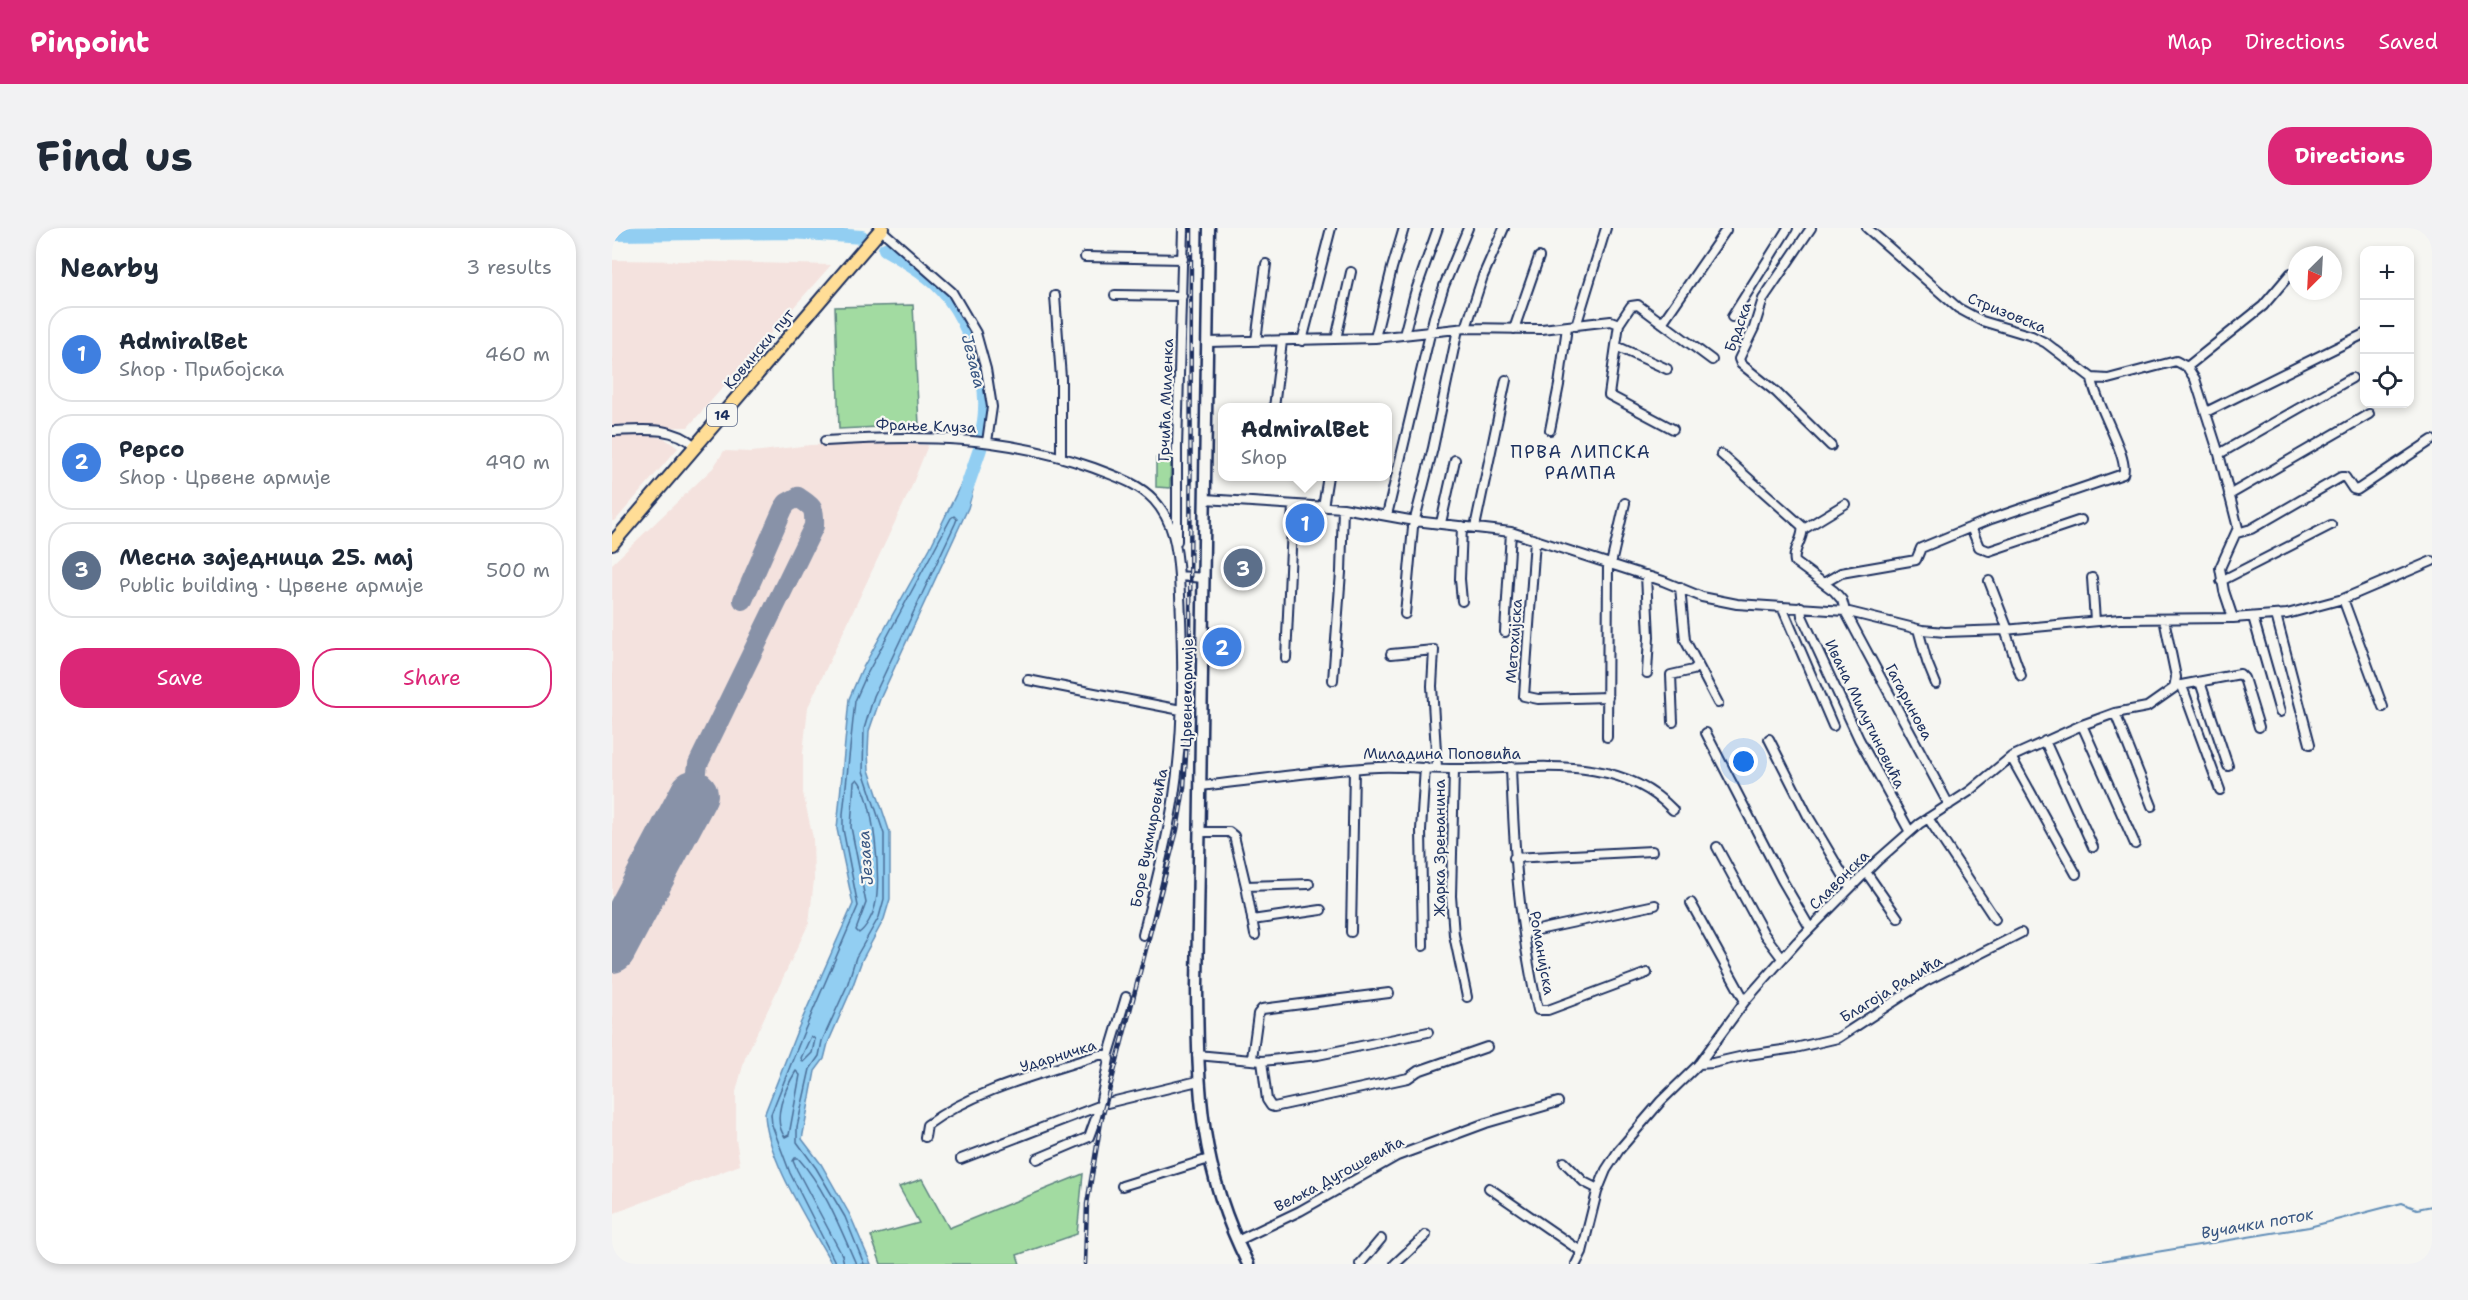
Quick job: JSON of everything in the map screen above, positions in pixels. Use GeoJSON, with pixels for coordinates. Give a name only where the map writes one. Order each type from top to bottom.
{"type":"FeatureCollection","features":[{"type":"Feature","properties":{"kind":"main road","name":"Ковински пут"},"geometry":{"type":"LineString","coordinates":[[612,544],[881,228]]}},
{"type":"Feature","properties":{"kind":"main road","name":"Црвене армије"},"geometry":{"type":"LineString","coordinates":[[1209,228],[1197,1055],[1198,1081],[1209,1159],[1219,1195],[1248,1264]]}},
{"type":"Feature","properties":{"kind":"street"},"geometry":{"type":"LineString","coordinates":[[881,228],[952,292],[976,333],[986,369],[992,407],[987,442]]}},
{"type":"Feature","properties":{"kind":"street","name":"Грчића Миленка"},"geometry":{"type":"LineString","coordinates":[[1177,542],[1183,228]]}},
{"type":"Feature","properties":{"kind":"street"},"geometry":{"type":"LineString","coordinates":[[1302,341],[1331,228]]}},
{"type":"Feature","properties":{"kind":"street"},"geometry":{"type":"LineString","coordinates":[[1375,338],[1404,228]]}},
{"type":"Feature","properties":{"kind":"street"},"geometry":{"type":"LineString","coordinates":[[1404,335],[1415,293],[1438,228]]}},
{"type":"Feature","properties":{"kind":"street"},"geometry":{"type":"LineString","coordinates":[[1388,515],[1430,332],[1444,286],[1468,228]]}},
{"type":"Feature","properties":{"kind":"street"},"geometry":{"type":"LineString","coordinates":[[1405,614],[1414,521],[1462,328],[1504,228]]}},
{"type":"Feature","properties":{"kind":"street"},"geometry":{"type":"LineString","coordinates":[[1576,326],[1606,228]]}},
{"type":"Feature","properties":{"kind":"street"},"geometry":{"type":"LineString","coordinates":[[1732,318],[1788,228]]}},
{"type":"Feature","properties":{"kind":"street","name":"Брдска"},"geometry":{"type":"LineString","coordinates":[[1811,228],[1763,299],[1754,328],[1739,359],[1741,364],[1776,392],[1831,446]]}},
{"type":"Feature","properties":{"kind":"street","name":"Стризовска"},"geometry":{"type":"LineString","coordinates":[[1867,228],[1958,308],[1982,321],[2032,336],[2046,343],[2092,378]]}},
{"type":"Feature","properties":{"kind":"street"},"geometry":{"type":"LineString","coordinates":[[1662,323],[1726,230]]}},
{"type":"Feature","properties":{"kind":"street"},"geometry":{"type":"LineString","coordinates":[[1085,257],[1183,259]]}},
{"type":"Feature","properties":{"kind":"street"},"geometry":{"type":"LineString","coordinates":[[1514,329],[1539,257]]}},
{"type":"Feature","properties":{"kind":"street"},"geometry":{"type":"LineString","coordinates":[[1256,341],[1266,264]]}},
{"type":"Feature","properties":{"kind":"street"},"geometry":{"type":"LineString","coordinates":[[1336,339],[1352,272]]}},
{"type":"Feature","properties":{"kind":"street"},"geometry":{"type":"LineString","coordinates":[[2187,367],[2263,306],[2288,277]]}},
{"type":"Feature","properties":{"kind":"street"},"geometry":{"type":"LineString","coordinates":[[1115,295],[1182,296]]}},
{"type":"Feature","properties":{"kind":"street"},"geometry":{"type":"LineString","coordinates":[[1055,296],[1061,378],[1061,457]]}},
{"type":"Feature","properties":{"kind":"street"},"geometry":{"type":"LineString","coordinates":[[1673,429],[1608,395],[1619,324],[1634,305],[1712,360]]}},
{"type":"Feature","properties":{"kind":"street"},"geometry":{"type":"LineString","coordinates":[[1208,342],[1375,338],[1462,328],[1567,327],[1611,321],[1619,324]]}},
{"type":"Feature","properties":{"kind":"street"},"geometry":{"type":"LineString","coordinates":[[1550,430],[1561,377],[1567,327]]}},
{"type":"Feature","properties":{"kind":"street"},"geometry":{"type":"LineString","coordinates":[[2206,412],[2360,336]]}},
{"type":"Feature","properties":{"kind":"street"},"geometry":{"type":"LineString","coordinates":[[1275,403],[1282,341]]}},
{"type":"Feature","properties":{"kind":"street"},"geometry":{"type":"LineString","coordinates":[[1616,346],[1667,369]]}},
{"type":"Feature","properties":{"kind":"street"},"geometry":{"type":"LineString","coordinates":[[1824,583],[1841,573],[1916,560],[1923,548],[1971,527],[2125,473],[2121,454],[2094,392],[2092,378],[2108,379],[2176,361],[2187,367],[2195,379],[2219,454],[2229,495],[2237,533],[2220,568],[2233,618]]}},
{"type":"Feature","properties":{"kind":"street"},"geometry":{"type":"LineString","coordinates":[[2219,454],[2352,378]]}},
{"type":"Feature","properties":{"kind":"street"},"geometry":{"type":"LineString","coordinates":[[1475,527],[1506,380]]}},
{"type":"Feature","properties":{"kind":"street"},"geometry":{"type":"LineString","coordinates":[[2229,495],[2369,414]]}},
{"type":"Feature","properties":{"kind":"street"},"geometry":{"type":"LineString","coordinates":[[612,431],[669,431],[695,446]]}},
{"type":"Feature","properties":{"kind":"street","name":"Фрање Клуза"},"geometry":{"type":"LineString","coordinates":[[825,441],[890,436],[959,438],[1061,457],[1120,478],[1143,491],[1159,506],[1177,542],[1179,576]]}},
{"type":"Feature","properties":{"kind":"street"},"geometry":{"type":"LineString","coordinates":[[2237,533],[2251,529],[2341,477],[2345,477],[2353,489],[2357,490],[2432,440]]}},
{"type":"Feature","properties":{"kind":"street"},"geometry":{"type":"LineString","coordinates":[[1721,454],[1804,529],[1845,504]]}},
{"type":"Feature","properties":{"kind":"street"},"geometry":{"type":"LineString","coordinates":[[1441,524],[1455,460]]}},
{"type":"Feature","properties":{"kind":"street"},"geometry":{"type":"LineString","coordinates":[[1323,507],[1327,481]]}},
{"type":"Feature","properties":{"kind":"street"},"geometry":{"type":"LineString","coordinates":[[1205,499],[1343,508],[1414,521],[1511,532],[1646,575],[1702,597],[1737,604],[1845,611],[1945,632],[2006,630],[2095,621],[2233,618],[2300,612],[2343,599],[2432,561]]}},
{"type":"Feature","properties":{"kind":"street"},"geometry":{"type":"LineString","coordinates":[[1607,737],[1609,564],[1625,503]]}},
{"type":"Feature","properties":{"kind":"street"},"geometry":{"type":"LineString","coordinates":[[1286,658],[1293,505]]}},
{"type":"Feature","properties":{"kind":"street"},"geometry":{"type":"LineString","coordinates":[[1333,680],[1343,508]]}},
{"type":"Feature","properties":{"kind":"street"},"geometry":{"type":"LineString","coordinates":[[1971,527],[1980,547],[1989,551],[2081,520]]}},
{"type":"Feature","properties":{"kind":"street"},"geometry":{"type":"LineString","coordinates":[[2222,581],[2331,525]]}},
{"type":"Feature","properties":{"kind":"street"},"geometry":{"type":"LineString","coordinates":[[1462,526],[1460,579],[1462,602]]}},
{"type":"Feature","properties":{"kind":"street","name":"Гагаринова"},"geometry":{"type":"LineString","coordinates":[[1804,529],[1794,559],[1798,565],[1824,583],[1842,600],[1845,611],[1949,805]]}},
{"type":"Feature","properties":{"kind":"street"},"geometry":{"type":"LineString","coordinates":[[1505,632],[1511,532]]}},
{"type":"Feature","properties":{"kind":"street","name":"Метохијска"},"geometry":{"type":"LineString","coordinates":[[1535,540],[1524,696],[1538,699],[1608,697]]}},
{"type":"Feature","properties":{"kind":"street"},"geometry":{"type":"LineString","coordinates":[[1646,575],[1649,637],[1647,673]]}},
{"type":"Feature","properties":{"kind":"street"},"geometry":{"type":"LineString","coordinates":[[1179,576],[1204,578]]}},
{"type":"Feature","properties":{"kind":"street","name":"Боре Вукмировића"},"geometry":{"type":"LineString","coordinates":[[1143,935],[1174,797],[1181,710],[1182,634],[1179,576]]}},
{"type":"Feature","properties":{"kind":"street"},"geometry":{"type":"LineString","coordinates":[[2092,578],[2095,621]]}},
{"type":"Feature","properties":{"kind":"street"},"geometry":{"type":"LineString","coordinates":[[1989,581],[2021,676]]}},
{"type":"Feature","properties":{"kind":"street"},"geometry":{"type":"LineString","coordinates":[[1680,587],[1685,640],[1718,703]]}},
{"type":"Feature","properties":{"kind":"street"},"geometry":{"type":"LineString","coordinates":[[2343,599],[2383,707]]}},
{"type":"Feature","properties":{"kind":"street"},"geometry":{"type":"LineString","coordinates":[[1782,607],[1833,726]]}},
{"type":"Feature","properties":{"kind":"street","name":"Ивана Милутиновића"},"geometry":{"type":"LineString","coordinates":[[1801,607],[1802,616],[1859,739],[1910,832]]}},
{"type":"Feature","properties":{"kind":"street"},"geometry":{"type":"LineString","coordinates":[[2276,615],[2310,744]]}},
{"type":"Feature","properties":{"kind":"street"},"geometry":{"type":"LineString","coordinates":[[2253,617],[2280,712]]}},
{"type":"Feature","properties":{"kind":"street"},"geometry":{"type":"LineString","coordinates":[[2164,619],[2179,686],[2220,790]]}},
{"type":"Feature","properties":{"kind":"street"},"geometry":{"type":"LineString","coordinates":[[1918,628],[1927,662],[1936,684]]}},
{"type":"Feature","properties":{"kind":"street"},"geometry":{"type":"LineString","coordinates":[[1391,654],[1434,650],[1432,686],[1437,767]]}},
{"type":"Feature","properties":{"kind":"street"},"geometry":{"type":"LineString","coordinates":[[1673,722],[1671,675],[1693,670],[1697,666]]}},
{"type":"Feature","properties":{"kind":"street","name":"Славонска"},"geometry":{"type":"LineString","coordinates":[[1576,1264],[1582,1252],[1598,1189],[1619,1149],[1699,1064],[1745,1001],[1782,958],[1850,887],[1910,832],[1970,792],[2011,757],[2082,725],[2115,713],[2147,707],[2179,686],[2240,674],[2244,678],[2259,727]]}},
{"type":"Feature","properties":{"kind":"street"},"geometry":{"type":"LineString","coordinates":[[1028,680],[1181,710]]}},
{"type":"Feature","properties":{"kind":"street"},"geometry":{"type":"LineString","coordinates":[[2200,682],[2228,766]]}},
{"type":"Feature","properties":{"kind":"street"},"geometry":{"type":"LineString","coordinates":[[2115,713],[2152,806]]}},
{"type":"Feature","properties":{"kind":"street"},"geometry":{"type":"LineString","coordinates":[[2082,725],[2135,844]]}},
{"type":"Feature","properties":{"kind":"street"},"geometry":{"type":"LineString","coordinates":[[1706,733],[1777,871],[1810,928]]}},
{"type":"Feature","properties":{"kind":"street"},"geometry":{"type":"LineString","coordinates":[[1769,739],[1802,806],[1850,887]]}},
{"type":"Feature","properties":{"kind":"street"},"geometry":{"type":"LineString","coordinates":[[2045,741],[2093,847]]}},
{"type":"Feature","properties":{"kind":"street"},"geometry":{"type":"LineString","coordinates":[[2011,757],[2076,874]]}},
{"type":"Feature","properties":{"kind":"street"},"geometry":{"type":"LineString","coordinates":[[1423,946],[1422,830],[1425,767]]}},
{"type":"Feature","properties":{"kind":"street","name":"Романијска"},"geometry":{"type":"LineString","coordinates":[[1511,767],[1518,902],[1535,994],[1541,1012],[1647,973]]}},
{"type":"Feature","properties":{"kind":"street","name":"Миладина Поповића"},"geometry":{"type":"LineString","coordinates":[[1201,786],[1354,769],[1585,768],[1608,773],[1647,788],[1673,810]]}},
{"type":"Feature","properties":{"kind":"street"},"geometry":{"type":"LineString","coordinates":[[1351,932],[1354,769]]}},
{"type":"Feature","properties":{"kind":"street","name":"Жарка Зрењанина"},"geometry":{"type":"LineString","coordinates":[[1454,769],[1451,896],[1454,935],[1467,998]]}},
{"type":"Feature","properties":{"kind":"street"},"geometry":{"type":"LineString","coordinates":[[1929,818],[1995,919]]}},
{"type":"Feature","properties":{"kind":"street"},"geometry":{"type":"LineString","coordinates":[[1200,832],[1232,833],[1246,886],[1255,936]]}},
{"type":"Feature","properties":{"kind":"street"},"geometry":{"type":"LineString","coordinates":[[1717,847],[1764,934],[1782,958]]}},
{"type":"Feature","properties":{"kind":"street"},"geometry":{"type":"LineString","coordinates":[[1514,858],[1652,851]]}},
{"type":"Feature","properties":{"kind":"street"},"geometry":{"type":"LineString","coordinates":[[1866,872],[1898,918]]}},
{"type":"Feature","properties":{"kind":"street"},"geometry":{"type":"LineString","coordinates":[[1246,886],[1309,884]]}},
{"type":"Feature","properties":{"kind":"street"},"geometry":{"type":"LineString","coordinates":[[1691,903],[1745,1001]]}},
{"type":"Feature","properties":{"kind":"street"},"geometry":{"type":"LineString","coordinates":[[1524,933],[1655,905]]}},
{"type":"Feature","properties":{"kind":"street"},"geometry":{"type":"LineString","coordinates":[[1252,920],[1321,910]]}},
{"type":"Feature","properties":{"kind":"street","name":"Благоја Радића"},"geometry":{"type":"LineString","coordinates":[[1699,1064],[1713,1063],[1748,1054],[1795,1048],[1838,1038],[1924,982],[2021,933]]}},
{"type":"Feature","properties":{"kind":"street"},"geometry":{"type":"LineString","coordinates":[[1252,1058],[1258,1014],[1262,1009],[1389,993]]}},
{"type":"Feature","properties":{"kind":"street"},"geometry":{"type":"LineString","coordinates":[[1108,1057],[1126,997]]}},
{"type":"Feature","properties":{"kind":"street"},"geometry":{"type":"LineString","coordinates":[[1197,1055],[1252,1058],[1262,1061],[1318,1055],[1428,1032]]}},
{"type":"Feature","properties":{"kind":"street"},"geometry":{"type":"LineString","coordinates":[[1262,1061],[1267,1100],[1274,1107],[1408,1078],[1418,1071],[1487,1047]]}},
{"type":"Feature","properties":{"kind":"street","name":"Ударничка"},"geometry":{"type":"LineString","coordinates":[[925,1137],[927,1125],[944,1112],[970,1100],[1099,1055],[1108,1057],[1109,1062],[1100,1104]]}},
{"type":"Feature","properties":{"kind":"street"},"geometry":{"type":"LineString","coordinates":[[961,1159],[1100,1104],[1198,1081]]}},
{"type":"Feature","properties":{"kind":"street","name":"Вељка Дугошевића"},"geometry":{"type":"LineString","coordinates":[[1237,1242],[1300,1211],[1397,1156],[1486,1123],[1558,1101]]}},
{"type":"Feature","properties":{"kind":"street"},"geometry":{"type":"LineString","coordinates":[[1037,1159],[1089,1137],[1100,1104]]}},
{"type":"Feature","properties":{"kind":"street"},"geometry":{"type":"LineString","coordinates":[[1122,1186],[1209,1159]]}},
{"type":"Feature","properties":{"kind":"street"},"geometry":{"type":"LineString","coordinates":[[1564,1162],[1580,1178],[1598,1189]]}},
{"type":"Feature","properties":{"kind":"street"},"geometry":{"type":"LineString","coordinates":[[1489,1188],[1582,1252]]}},
{"type":"Feature","properties":{"kind":"street"},"geometry":{"type":"LineString","coordinates":[[1395,1264],[1426,1235]]}},
{"type":"Feature","properties":{"kind":"street"},"geometry":{"type":"LineString","coordinates":[[1360,1264],[1382,1239]]}},
{"type":"Feature","properties":{"kind":"shaded area"},"geometry":{"type":"Polygon","coordinates":[[[612,260],[831,265],[688,427],[612,428],[612,260]]]}},
{"type":"Feature","properties":{"kind":"shaded area"},"geometry":{"type":"Polygon","coordinates":[[[612,436],[664,438],[678,448],[615,521],[612,521],[612,436]]]}},
{"type":"Feature","properties":{"kind":"shaded area"},"geometry":{"type":"Polygon","coordinates":[[[886,443],[928,445],[911,488],[808,707],[803,753],[803,793],[813,838],[814,880],[809,923],[745,1058],[736,1092],[736,1139],[740,1165],[612,1214],[612,564],[713,468],[724,451],[752,452],[810,445],[886,443]]]}},
{"type":"Feature","properties":{"kind":"green space"},"geometry":{"type":"Polygon","coordinates":[[[913,305],[919,425],[839,429],[835,307],[913,305]]]}},
{"type":"Feature","properties":{"kind":"green space"},"geometry":{"type":"Polygon","coordinates":[[[1156,458],[1171,458],[1170,488],[1156,487],[1156,458]]]}},
{"type":"Feature","properties":{"kind":"green space"},"geometry":{"type":"Polygon","coordinates":[[[1083,1174],[1077,1234],[1017,1255],[1020,1264],[881,1264],[871,1236],[919,1223],[899,1187],[922,1179],[949,1228],[1083,1174]]]}},
{"type":"Feature","properties":{"kind":"water"},"geometry":{"type":"Polygon","coordinates":[[[962,482],[973,490],[968,508],[880,699],[869,731],[869,770],[890,833],[890,899],[884,919],[862,960],[828,1043],[824,1059],[815,1071],[802,1139],[821,1164],[850,1215],[871,1264],[832,1264],[801,1211],[781,1170],[767,1131],[765,1113],[797,1031],[853,904],[837,829],[849,699],[861,671],[930,548],[962,482]]]}},
{"type":"Feature","properties":{"kind":"waterway","name":"Језава"},"geometry":{"type":"LineString","coordinates":[[612,234],[792,232],[862,237]]}},
{"type":"Feature","properties":{"kind":"waterway","name":"Језава"},"geometry":{"type":"LineString","coordinates":[[885,249],[919,270],[942,289],[963,321],[975,350],[983,381],[985,413],[981,437]]}},
{"type":"Feature","properties":{"kind":"waterway","name":"Језава"},"geometry":{"type":"LineString","coordinates":[[961,504],[980,449]]}},
{"type":"Feature","properties":{"kind":"waterway","name":"Вучачки поток"},"geometry":{"type":"LineString","coordinates":[[2083,1264],[2309,1227],[2402,1203],[2417,1209],[2432,1206]]}},
{"type":"Feature","properties":{"kind":"taxiway"},"geometry":{"type":"LineString","coordinates":[[694,794],[698,764],[814,526],[812,508],[798,497],[787,503],[783,509],[743,600]]}},
{"type":"Feature","properties":{"kind":"runway"},"geometry":{"type":"LineString","coordinates":[[612,949],[694,794]]}},
{"type":"Feature","properties":{"kind":"railway"},"geometry":{"type":"LineString","coordinates":[[1085,1264],[1087,1204],[1101,1122],[1177,830],[1184,788],[1190,688],[1191,228]]}},
{"type":"Feature","properties":{"kind":"place","name":"AdmiralBet"},"geometry":{"type":"Point","coordinates":[1305,523]}},
{"type":"Feature","properties":{"kind":"place","name":"Месна заједница 25. мај"},"geometry":{"type":"Point","coordinates":[1243,568]}},
{"type":"Feature","properties":{"kind":"place","name":"Pepco"},"geometry":{"type":"Point","coordinates":[1222,647]}},
{"type":"Feature","properties":{"kind":"district","name":"ПРВА ЛИПСКА РАМПА"},"geometry":{"type":"Point","coordinates":[1581,462]}}]}
